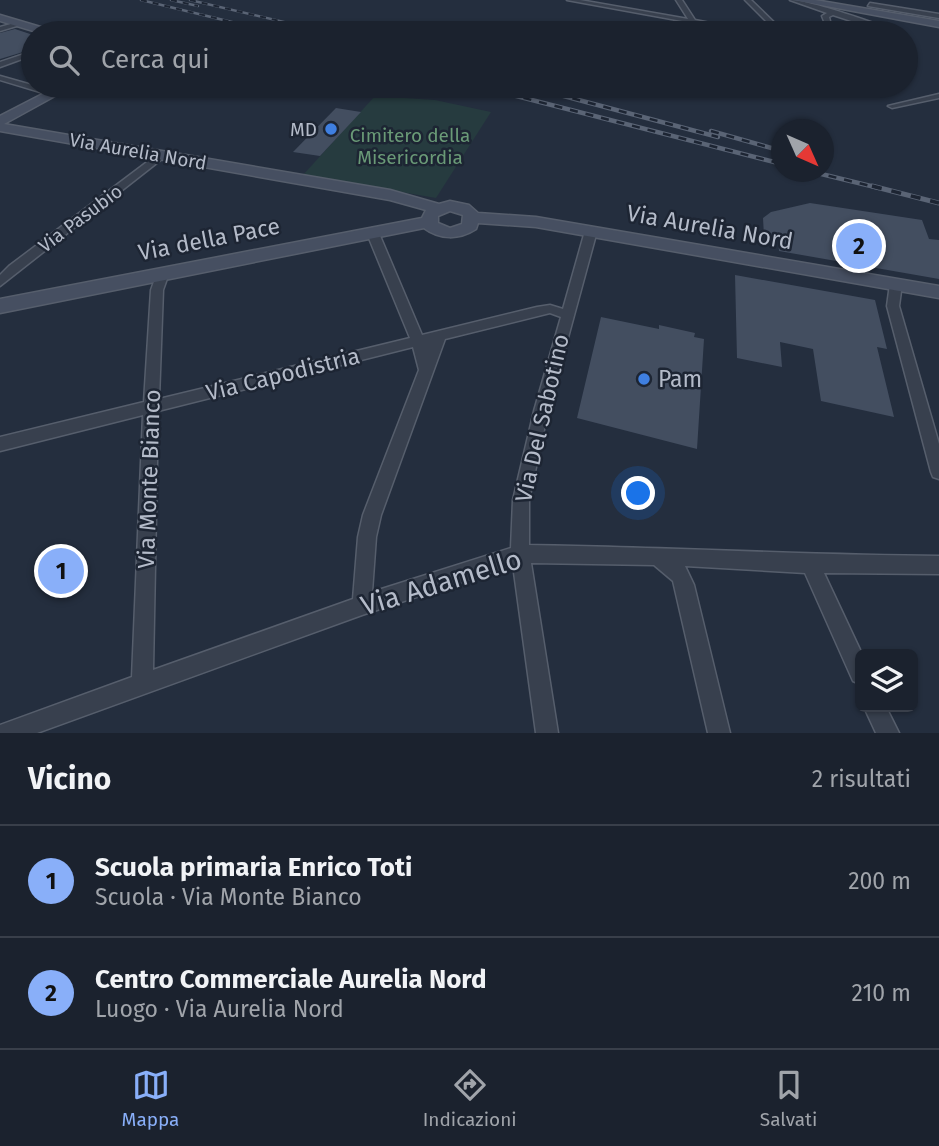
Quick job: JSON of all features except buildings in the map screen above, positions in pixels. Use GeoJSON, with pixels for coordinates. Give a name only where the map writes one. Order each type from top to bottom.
{"type":"FeatureCollection","features":[{"type":"Feature","properties":{"kind":"street"},"geometry":{"type":"LineString","coordinates":[[570,0],[687,21]]}},
{"type":"Feature","properties":{"kind":"street"},"geometry":{"type":"LineString","coordinates":[[616,0],[620,10]]}},
{"type":"Feature","properties":{"kind":"street"},"geometry":{"type":"LineString","coordinates":[[679,0],[692,21]]}},
{"type":"Feature","properties":{"kind":"street"},"geometry":{"type":"LineString","coordinates":[[748,0],[770,21]]}},
{"type":"Feature","properties":{"kind":"street"},"geometry":{"type":"LineString","coordinates":[[793,0],[858,21]]}},
{"type":"Feature","properties":{"kind":"street"},"geometry":{"type":"LineString","coordinates":[[799,0],[846,8]]}},
{"type":"Feature","properties":{"kind":"street"},"geometry":{"type":"LineString","coordinates":[[827,21],[825,16],[846,8],[870,5],[939,21]]}},
{"type":"Feature","properties":{"kind":"street"},"geometry":{"type":"LineString","coordinates":[[0,18],[21,25]]}},
{"type":"Feature","properties":{"kind":"street"},"geometry":{"type":"LineString","coordinates":[[0,30],[18,24]]}},
{"type":"Feature","properties":{"kind":"street"},"geometry":{"type":"LineString","coordinates":[[0,65],[21,57]]}},
{"type":"Feature","properties":{"kind":"street"},"geometry":{"type":"LineString","coordinates":[[0,78],[21,84]]}},
{"type":"Feature","properties":{"kind":"street"},"geometry":{"type":"LineString","coordinates":[[892,106],[939,96]]}},
{"type":"Feature","properties":{"kind":"street"},"geometry":{"type":"LineString","coordinates":[[1,124],[42,98]]}},
{"type":"Feature","properties":{"kind":"street","name":"Via Aurelia Nord"},"geometry":{"type":"LineString","coordinates":[[1,124],[419,201],[433,215],[440,231],[453,233],[466,229],[473,218]]}},
{"type":"Feature","properties":{"kind":"street","name":"Via Pasubio"},"geometry":{"type":"LineString","coordinates":[[0,282],[13,269],[162,155]]}},
{"type":"Feature","properties":{"kind":"street","name":"Via Aurelia Nord"},"geometry":{"type":"LineString","coordinates":[[433,215],[450,206],[463,208],[473,218],[515,219],[591,231],[939,292]]}},
{"type":"Feature","properties":{"kind":"street","name":"Via della Pace"},"geometry":{"type":"LineString","coordinates":[[0,306],[372,231],[433,215]]}},
{"type":"Feature","properties":{"kind":"street"},"geometry":{"type":"LineString","coordinates":[[372,231],[427,371]]}},
{"type":"Feature","properties":{"kind":"street","name":"Via Del Sabotino"},"geometry":{"type":"LineString","coordinates":[[547,733],[520,554],[524,477],[566,314],[591,231]]}},
{"type":"Feature","properties":{"kind":"street","name":"Via Monte Bianco"},"geometry":{"type":"LineString","coordinates":[[142,686],[157,289],[163,273]]}},
{"type":"Feature","properties":{"kind":"street"},"geometry":{"type":"LineString","coordinates":[[897,285],[893,306],[939,464]]}},
{"type":"Feature","properties":{"kind":"street","name":"Via Capodistria"},"geometry":{"type":"LineString","coordinates":[[0,444],[543,310],[566,314]]}},
{"type":"Feature","properties":{"kind":"street"},"geometry":{"type":"LineString","coordinates":[[362,605],[367,537],[372,515],[439,336]]}},
{"type":"Feature","properties":{"kind":"street","name":"Via Adamello"},"geometry":{"type":"LineString","coordinates":[[7,733],[362,605],[520,554],[658,556],[810,564],[939,565]]}},
{"type":"Feature","properties":{"kind":"street"},"geometry":{"type":"LineString","coordinates":[[658,556],[680,575],[685,585],[719,733]]}},
{"type":"Feature","properties":{"kind":"street"},"geometry":{"type":"LineString","coordinates":[[810,564],[855,663]]}},
{"type":"Feature","properties":{"kind":"street"},"geometry":{"type":"LineString","coordinates":[[878,712],[888,733]]}},
{"type":"Feature","properties":{"kind":"green space","name":"Cimitero della Misericordia"},"geometry":{"type":"Polygon","coordinates":[[[373,98],[435,100],[491,112],[436,198],[303,175],[373,98]]]}},
{"type":"Feature","properties":{"kind":"railway"},"geometry":{"type":"LineString","coordinates":[[141,0],[228,21]]}},
{"type":"Feature","properties":{"kind":"railway"},"geometry":{"type":"LineString","coordinates":[[171,0],[198,6]]}},
{"type":"Feature","properties":{"kind":"railway"},"geometry":{"type":"LineString","coordinates":[[190,0],[280,21]]}},
{"type":"Feature","properties":{"kind":"railway"},"geometry":{"type":"LineString","coordinates":[[524,98],[771,161]]}},
{"type":"Feature","properties":{"kind":"railway"},"geometry":{"type":"LineString","coordinates":[[571,98],[718,137]]}},
{"type":"Feature","properties":{"kind":"railway"},"geometry":{"type":"LineString","coordinates":[[711,131],[771,148]]}},
{"type":"Feature","properties":{"kind":"railway"},"geometry":{"type":"LineString","coordinates":[[834,177],[879,188]]}},
{"type":"Feature","properties":{"kind":"railway"},"geometry":{"type":"LineString","coordinates":[[872,186],[939,203]]}},
{"type":"Feature","properties":{"kind":"place","name":"MD"},"geometry":{"type":"Point","coordinates":[331,129]}},
{"type":"Feature","properties":{"kind":"place","name":"Centro Commerciale Aurelia Nord"},"geometry":{"type":"Point","coordinates":[859,246]}},
{"type":"Feature","properties":{"kind":"place","name":"Pam"},"geometry":{"type":"Point","coordinates":[644,379]}},
{"type":"Feature","properties":{"kind":"place","name":"Scuola primaria Enrico Toti"},"geometry":{"type":"Point","coordinates":[61,571]}}]}
